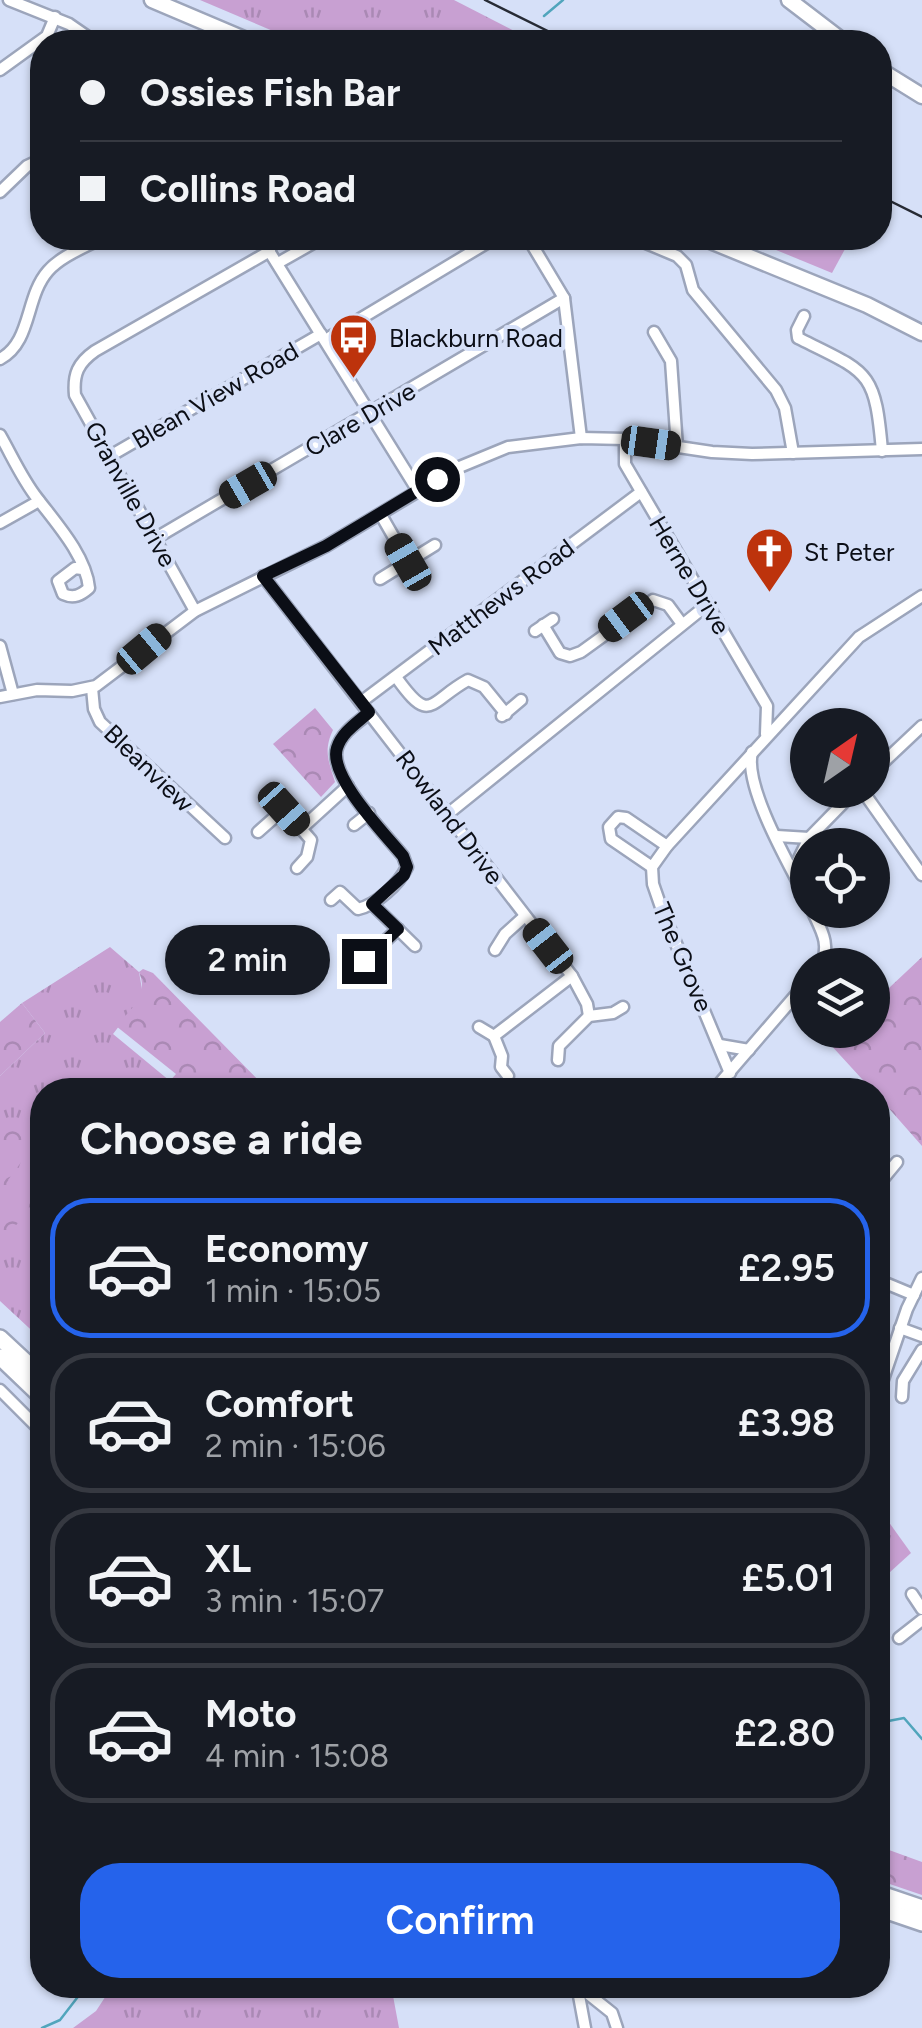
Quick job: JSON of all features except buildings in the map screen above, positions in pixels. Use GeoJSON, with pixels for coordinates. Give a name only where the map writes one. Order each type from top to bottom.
{"type":"FeatureCollection","features":[{"type":"Feature","properties":{"kind":"highway"},"geometry":{"type":"LineString","coordinates":[[0,1338],[30,1366]]}},
{"type":"Feature","properties":{"kind":"highway"},"geometry":{"type":"LineString","coordinates":[[0,1357],[30,1386]]}},
{"type":"Feature","properties":{"kind":"highway"},"geometry":{"type":"LineString","coordinates":[[890,1897],[922,1908]]}},
{"type":"Feature","properties":{"kind":"highway"},"geometry":{"type":"LineString","coordinates":[[890,1912],[922,1924]]}},
{"type":"Feature","properties":{"kind":"main road"},"geometry":{"type":"LineString","coordinates":[[152,0],[223,30]]}},
{"type":"Feature","properties":{"kind":"main road"},"geometry":{"type":"LineString","coordinates":[[790,0],[829,30]]}},
{"type":"Feature","properties":{"kind":"main road"},"geometry":{"type":"LineString","coordinates":[[892,77],[920,92]]}},
{"type":"Feature","properties":{"kind":"main road"},"geometry":{"type":"LineString","coordinates":[[732,250],[866,305],[922,333]]}},
{"type":"Feature","properties":{"kind":"street"},"geometry":{"type":"LineString","coordinates":[[9,0],[55,17],[76,30]]}},
{"type":"Feature","properties":{"kind":"street"},"geometry":{"type":"LineString","coordinates":[[49,30],[55,17]]}},
{"type":"Feature","properties":{"kind":"street"},"geometry":{"type":"LineString","coordinates":[[0,70],[30,48]]}},
{"type":"Feature","properties":{"kind":"street"},"geometry":{"type":"LineString","coordinates":[[0,192],[30,165]]}},
{"type":"Feature","properties":{"kind":"street"},"geometry":{"type":"LineString","coordinates":[[0,359],[10,354],[21,339],[45,274],[81,250]]}},
{"type":"Feature","properties":{"kind":"street"},"geometry":{"type":"LineString","coordinates":[[278,264],[302,250]]}},
{"type":"Feature","properties":{"kind":"street","name":"Blean View Road"},"geometry":{"type":"LineString","coordinates":[[110,456],[474,250]]}},
{"type":"Feature","properties":{"kind":"street"},"geometry":{"type":"LineString","coordinates":[[535,250],[564,298],[581,438]]}},
{"type":"Feature","properties":{"kind":"street"},"geometry":{"type":"LineString","coordinates":[[663,250],[692,263],[693,290],[776,390],[785,408],[793,452]]}},
{"type":"Feature","properties":{"kind":"street"},"geometry":{"type":"LineString","coordinates":[[270,251],[418,491]]}},
{"type":"Feature","properties":{"kind":"street","name":"Granville Drive"},"geometry":{"type":"LineString","coordinates":[[196,610],[75,394],[75,375],[83,360],[95,351],[270,251]]}},
{"type":"Feature","properties":{"kind":"street","name":"Clare Drive"},"geometry":{"type":"LineString","coordinates":[[156,538],[564,298]]}},
{"type":"Feature","properties":{"kind":"street"},"geometry":{"type":"LineString","coordinates":[[804,316],[797,330],[798,338],[842,360],[870,383],[876,399],[882,451]]}},
{"type":"Feature","properties":{"kind":"street"},"geometry":{"type":"LineString","coordinates":[[654,332],[664,342],[671,361],[677,447]]}},
{"type":"Feature","properties":{"kind":"street"},"geometry":{"type":"LineString","coordinates":[[0,437],[39,501],[58,521],[82,569]]}},
{"type":"Feature","properties":{"kind":"street"},"geometry":{"type":"LineString","coordinates":[[0,697],[92,688],[196,610],[326,546],[488,453],[523,444],[581,438],[625,439],[726,453],[922,449]]}},
{"type":"Feature","properties":{"kind":"street","name":"Herne Drive"},"geometry":{"type":"LineString","coordinates":[[625,439],[625,464],[768,706]]}},
{"type":"Feature","properties":{"kind":"street","name":"Matthews Road"},"geometry":{"type":"LineString","coordinates":[[348,786],[337,768],[337,746],[365,707],[396,677],[641,492]]}},
{"type":"Feature","properties":{"kind":"street"},"geometry":{"type":"LineString","coordinates":[[0,523],[39,501]]}},
{"type":"Feature","properties":{"kind":"street"},"geometry":{"type":"LineString","coordinates":[[380,515],[408,562]]}},
{"type":"Feature","properties":{"kind":"street"},"geometry":{"type":"LineString","coordinates":[[380,579],[435,545]]}},
{"type":"Feature","properties":{"kind":"street","name":"Rowland Drive"},"geometry":{"type":"LineString","coordinates":[[263,576],[572,976],[589,1016]]}},
{"type":"Feature","properties":{"kind":"street","name":"The Grove"},"geometry":{"type":"LineString","coordinates":[[792,708],[859,637],[922,596]]}},
{"type":"Feature","properties":{"kind":"street"},"geometry":{"type":"LineString","coordinates":[[543,625],[560,653],[570,656],[653,600],[668,605],[682,624]]}},
{"type":"Feature","properties":{"kind":"street"},"geometry":{"type":"LineString","coordinates":[[448,813],[708,605]]}},
{"type":"Feature","properties":{"kind":"street"},"geometry":{"type":"LineString","coordinates":[[0,646],[12,694]]}},
{"type":"Feature","properties":{"kind":"street"},"geometry":{"type":"LineString","coordinates":[[396,677],[414,702],[424,706],[434,705],[468,680],[476,682],[504,716],[521,700]]}},
{"type":"Feature","properties":{"kind":"street","name":"Bleanview"},"geometry":{"type":"LineString","coordinates":[[92,688],[100,722],[225,838]]}},
{"type":"Feature","properties":{"kind":"street"},"geometry":{"type":"LineString","coordinates":[[766,736],[768,706],[792,708]]}},
{"type":"Feature","properties":{"kind":"street","name":"The Grove"},"geometry":{"type":"LineString","coordinates":[[730,1073],[662,910],[652,867],[666,846],[790,710]]}},
{"type":"Feature","properties":{"kind":"street"},"geometry":{"type":"LineString","coordinates":[[890,756],[922,726]]}},
{"type":"Feature","properties":{"kind":"street"},"geometry":{"type":"LineString","coordinates":[[752,751],[749,772],[755,792],[790,865]]}},
{"type":"Feature","properties":{"kind":"street"},"geometry":{"type":"LineString","coordinates":[[726,782],[742,782],[755,792]]}},
{"type":"Feature","properties":{"kind":"street"},"geometry":{"type":"LineString","coordinates":[[302,828],[348,786],[403,856],[407,867],[404,875],[372,904],[358,908],[340,892],[331,900]]}},
{"type":"Feature","properties":{"kind":"street"},"geometry":{"type":"LineString","coordinates":[[820,828],[841,808]]}},
{"type":"Feature","properties":{"kind":"street"},"geometry":{"type":"LineString","coordinates":[[872,808],[922,874]]}},
{"type":"Feature","properties":{"kind":"street"},"geometry":{"type":"LineString","coordinates":[[258,832],[284,809],[312,844],[297,868]]}},
{"type":"Feature","properties":{"kind":"street"},"geometry":{"type":"LineString","coordinates":[[354,824],[369,813]]}},
{"type":"Feature","properties":{"kind":"street","name":"The Grove"},"geometry":{"type":"LineString","coordinates":[[652,867],[611,840],[609,827],[618,817],[626,818],[666,846]]}},
{"type":"Feature","properties":{"kind":"street"},"geometry":{"type":"LineString","coordinates":[[777,836],[790,837]]}},
{"type":"Feature","properties":{"kind":"street"},"geometry":{"type":"LineString","coordinates":[[372,904],[415,946]]}},
{"type":"Feature","properties":{"kind":"street"},"geometry":{"type":"LineString","coordinates":[[496,950],[503,936],[525,916]]}},
{"type":"Feature","properties":{"kind":"street"},"geometry":{"type":"LineString","coordinates":[[364,961],[398,929]]}},
{"type":"Feature","properties":{"kind":"street"},"geometry":{"type":"LineString","coordinates":[[494,1036],[572,976]]}},
{"type":"Feature","properties":{"kind":"street"},"geometry":{"type":"LineString","coordinates":[[725,1078],[790,1002]]}},
{"type":"Feature","properties":{"kind":"street"},"geometry":{"type":"LineString","coordinates":[[558,1060],[559,1046],[589,1016],[618,1013]]}},
{"type":"Feature","properties":{"kind":"street"},"geometry":{"type":"LineString","coordinates":[[479,1027],[494,1036],[502,1056],[501,1067],[508,1076]]}},
{"type":"Feature","properties":{"kind":"street"},"geometry":{"type":"LineString","coordinates":[[720,1045],[748,1050]]}},
{"type":"Feature","properties":{"kind":"street"},"geometry":{"type":"LineString","coordinates":[[546,1046],[559,1046]]}},
{"type":"Feature","properties":{"kind":"street"},"geometry":{"type":"LineString","coordinates":[[890,1170],[897,1162]]}},
{"type":"Feature","properties":{"kind":"street"},"geometry":{"type":"LineString","coordinates":[[890,1358],[922,1278]]}},
{"type":"Feature","properties":{"kind":"street"},"geometry":{"type":"LineString","coordinates":[[890,1285],[914,1294]]}},
{"type":"Feature","properties":{"kind":"street"},"geometry":{"type":"LineString","coordinates":[[900,1328],[922,1336]]}},
{"type":"Feature","properties":{"kind":"street"},"geometry":{"type":"LineString","coordinates":[[902,1398],[903,1381],[922,1350]]}},
{"type":"Feature","properties":{"kind":"street"},"geometry":{"type":"LineString","coordinates":[[0,1390],[30,1420]]}},
{"type":"Feature","properties":{"kind":"street"},"geometry":{"type":"LineString","coordinates":[[912,1594],[922,1609]]}},
{"type":"Feature","properties":{"kind":"street"},"geometry":{"type":"LineString","coordinates":[[899,1638],[922,1620]]}},
{"type":"Feature","properties":{"kind":"street"},"geometry":{"type":"LineString","coordinates":[[580,1998],[585,2025]]}},
{"type":"Feature","properties":{"kind":"street"},"geometry":{"type":"LineString","coordinates":[[593,1998],[615,2018],[617,2028]]}},
{"type":"Feature","properties":{"kind":"street"},"geometry":{"type":"LineString","coordinates":[[585,2025],[596,2010],[607,2010]]}},
{"type":"Feature","properties":{"kind":"green space"},"geometry":{"type":"Polygon","coordinates":[[[200,0],[454,0],[513,30],[271,30],[200,0]]]}},
{"type":"Feature","properties":{"kind":"green space"},"geometry":{"type":"Polygon","coordinates":[[[776,250],[844,250],[832,273],[776,250]]]}},
{"type":"Feature","properties":{"kind":"green space"},"geometry":{"type":"Polygon","coordinates":[[[315,708],[333,730],[328,750],[335,782],[321,797],[273,744],[315,708]]]}},
{"type":"Feature","properties":{"kind":"green space"},"geometry":{"type":"Polygon","coordinates":[[[110,947],[139,972],[143,995],[113,1034],[166,1078],[30,1078],[30,1329],[0,1301],[0,1076],[45,1033],[22,1003],[110,947]]]}},
{"type":"Feature","properties":{"kind":"green space"},"geometry":{"type":"Polygon","coordinates":[[[922,957],[922,1146],[890,1110],[890,1078],[861,1078],[834,1048],[890,1048],[890,987],[922,957]]]}},
{"type":"Feature","properties":{"kind":"green space"},"geometry":{"type":"Polygon","coordinates":[[[143,969],[153,973],[256,1078],[172,1078],[176,1074],[116,1026],[140,995],[139,972],[143,969]]]}},
{"type":"Feature","properties":{"kind":"green space"},"geometry":{"type":"Polygon","coordinates":[[[22,1003],[45,1033],[0,1076],[0,1022],[22,1003]]]}},
{"type":"Feature","properties":{"kind":"green space"},"geometry":{"type":"Polygon","coordinates":[[[14,1118],[30,1131],[30,1150],[8,1180],[30,1197],[30,1207],[3,1242],[0,1240],[0,1139],[14,1118]]]}},
{"type":"Feature","properties":{"kind":"green space"},"geometry":{"type":"Polygon","coordinates":[[[890,1524],[911,1553],[890,1572],[890,1524]]]}},
{"type":"Feature","properties":{"kind":"green space"},"geometry":{"type":"Polygon","coordinates":[[[890,1850],[922,1862],[922,1895],[890,1884],[890,1850]]]}},
{"type":"Feature","properties":{"kind":"green space"},"geometry":{"type":"Polygon","coordinates":[[[104,1998],[393,1998],[399,2028],[73,2028],[96,2011],[104,1998]]]}},
{"type":"Feature","properties":{"kind":"waterway"},"geometry":{"type":"LineString","coordinates":[[544,16],[563,0]]}},
{"type":"Feature","properties":{"kind":"waterway"},"geometry":{"type":"LineString","coordinates":[[890,1721],[904,1718],[922,1739]]}},
{"type":"Feature","properties":{"kind":"waterway"},"geometry":{"type":"LineString","coordinates":[[42,2028],[60,2020],[77,1998]]}},
{"type":"Feature","properties":{"kind":"railway"},"geometry":{"type":"LineString","coordinates":[[485,0],[546,30]]}},
{"type":"Feature","properties":{"kind":"railway"},"geometry":{"type":"LineString","coordinates":[[892,202],[922,217]]}},
{"type":"Feature","properties":{"kind":"place","name":"Blackburn Road"},"geometry":{"type":"Point","coordinates":[354,380]}},
{"type":"Feature","properties":{"kind":"place","name":"St Peter"},"geometry":{"type":"Point","coordinates":[769,594]}},
{"type":"Feature","properties":{"kind":"route"},"geometry":{"type":"LineString","coordinates":[[364,961],[398,929],[372,904],[404,875],[407,867],[403,856],[337,768],[337,746],[344,734],[369,712],[263,576],[326,546],[437,479]]}}]}
